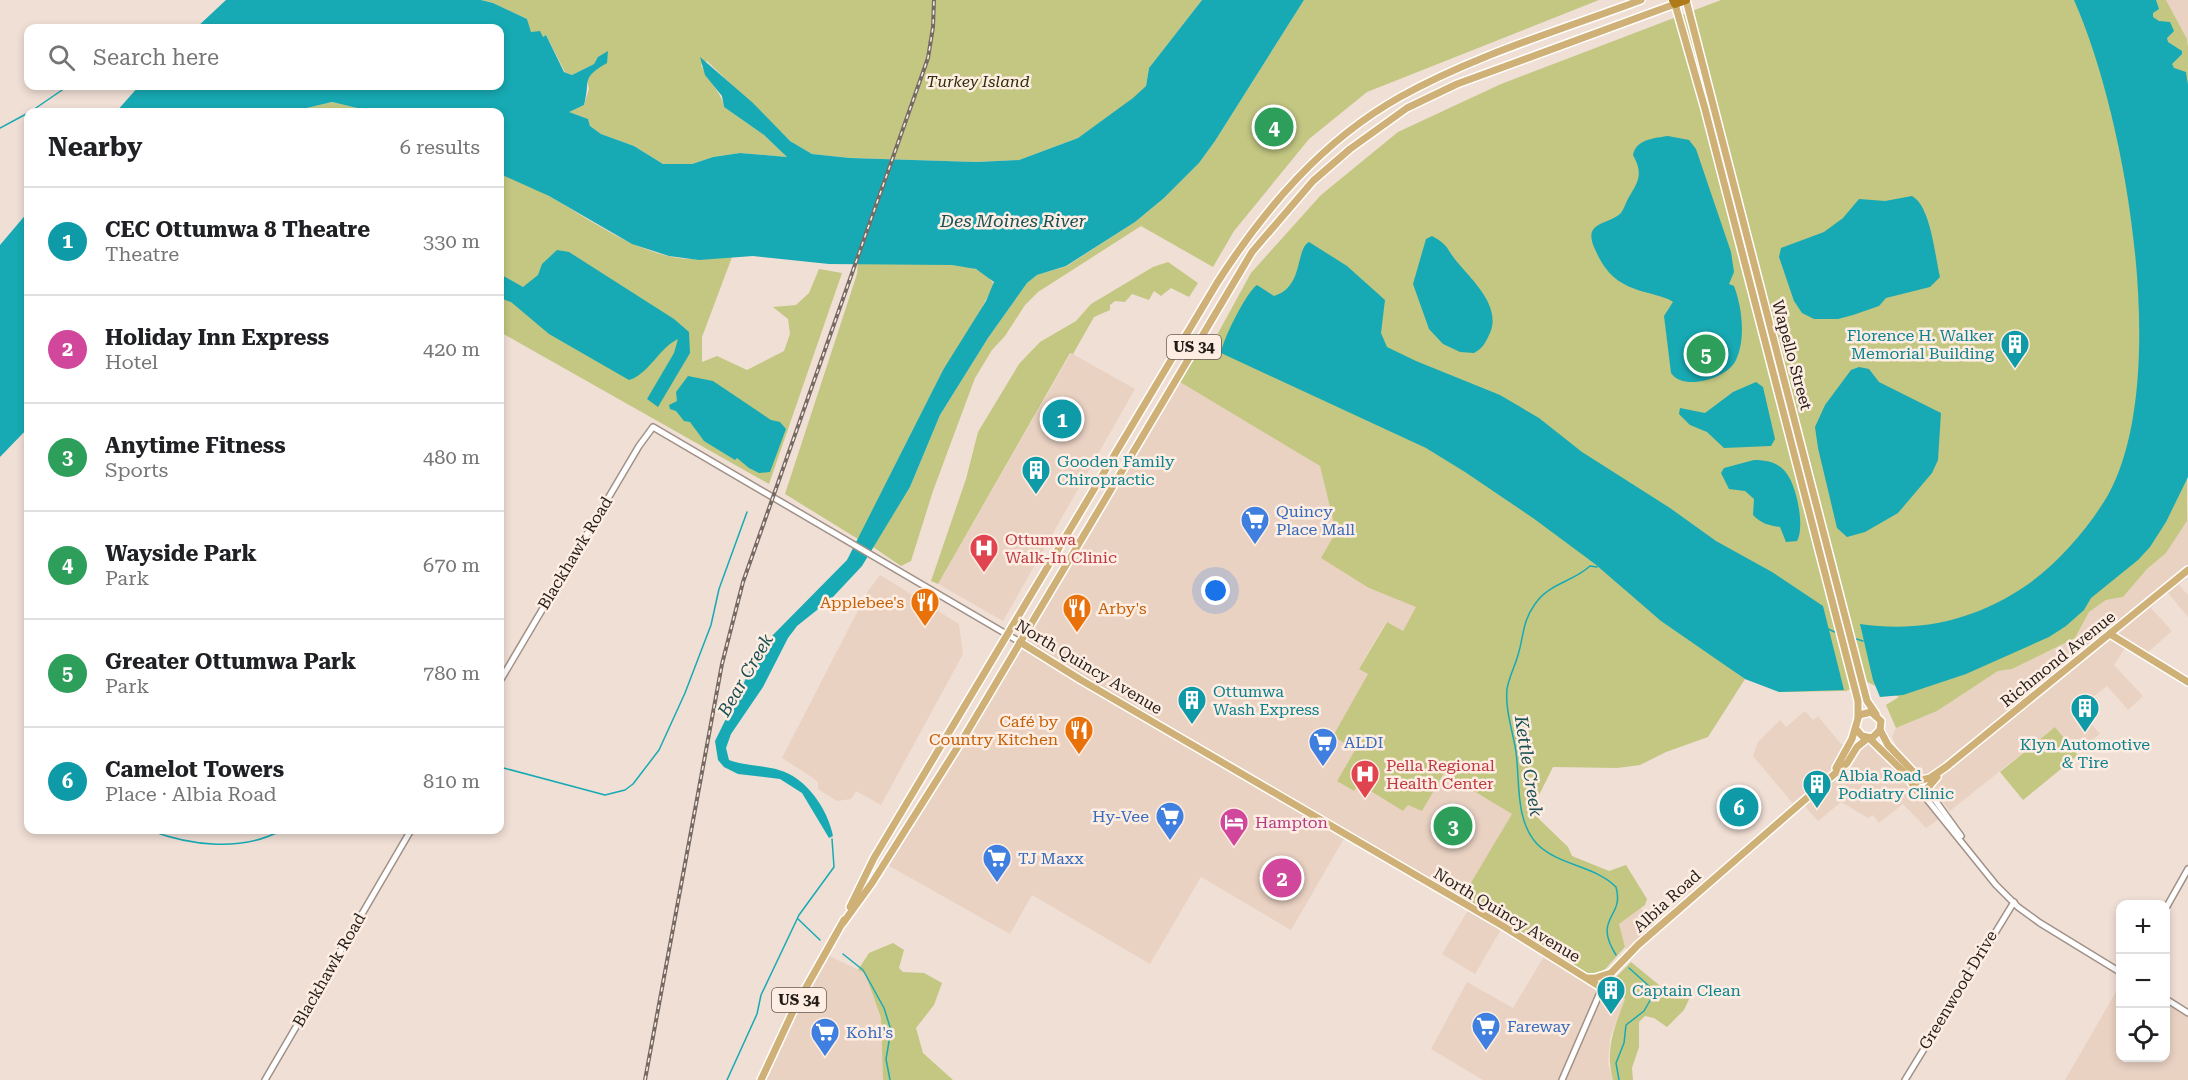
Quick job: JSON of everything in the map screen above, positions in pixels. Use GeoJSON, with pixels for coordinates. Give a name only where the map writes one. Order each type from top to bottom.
{"type":"FeatureCollection","features":[{"type":"Feature","properties":{"kind":"highway","name":"US 34"},"geometry":{"type":"LineString","coordinates":[[1674,2],[1686,0]]}},
{"type":"Feature","properties":{"kind":"main road","name":"US 34"},"geometry":{"type":"LineString","coordinates":[[761,1080],[795,1007],[843,923],[874,858],[1216,283],[1248,234],[1293,181],[1329,148],[1400,97],[1490,56],[1641,0]]}},
{"type":"Feature","properties":{"kind":"main road","name":"Wapello Street"},"geometry":{"type":"LineString","coordinates":[[1686,0],[1867,701],[1876,714]]}},
{"type":"Feature","properties":{"kind":"main road","name":"US 34"},"geometry":{"type":"LineString","coordinates":[[843,923],[897,844],[1252,252],[1313,181],[1380,126],[1421,101],[1467,80],[1674,2]]}},
{"type":"Feature","properties":{"kind":"main road","name":"Wapello Street"},"geometry":{"type":"LineString","coordinates":[[1674,2],[1705,109],[1822,558],[1858,700],[1858,717]]}},
{"type":"Feature","properties":{"kind":"main road","name":"Richmond Avenue"},"geometry":{"type":"LineString","coordinates":[[1922,786],[2188,570]]}},
{"type":"Feature","properties":{"kind":"main road"},"geometry":{"type":"LineString","coordinates":[[2110,634],[2188,682]]}},
{"type":"Feature","properties":{"kind":"main road","name":"North Quincy Avenue"},"geometry":{"type":"LineString","coordinates":[[1020,642],[1602,988]]}},
{"type":"Feature","properties":{"kind":"main road"},"geometry":{"type":"LineString","coordinates":[[1866,712],[1876,714],[1881,722],[1880,730],[1888,745],[1922,786],[1868,738],[1862,736],[1856,729],[1858,717],[1866,712]]}},
{"type":"Feature","properties":{"kind":"main road","name":"Albia Road"},"geometry":{"type":"LineString","coordinates":[[1832,775],[1856,729]]}},
{"type":"Feature","properties":{"kind":"main road"},"geometry":{"type":"LineString","coordinates":[[1868,738],[1880,730]]}},
{"type":"Feature","properties":{"kind":"main road","name":"Albia Road"},"geometry":{"type":"LineString","coordinates":[[1602,988],[1611,973],[1679,907],[1847,763],[1857,747],[1868,738]]}},
{"type":"Feature","properties":{"kind":"main road"},"geometry":{"type":"LineString","coordinates":[[1584,977],[1595,978],[1611,973]]}},
{"type":"Feature","properties":{"kind":"street","name":"North Quincy Avenue"},"geometry":{"type":"LineString","coordinates":[[653,427],[1020,642]]}},
{"type":"Feature","properties":{"kind":"street","name":"Blackhawk Road"},"geometry":{"type":"LineString","coordinates":[[504,674],[639,446],[653,427]]}},
{"type":"Feature","properties":{"kind":"street"},"geometry":{"type":"LineString","coordinates":[[1922,786],[2014,902],[2040,923],[2116,969]]}},
{"type":"Feature","properties":{"kind":"street","name":"Blackhawk Road"},"geometry":{"type":"LineString","coordinates":[[265,1080],[409,834]]}},
{"type":"Feature","properties":{"kind":"street"},"geometry":{"type":"LineString","coordinates":[[2170,901],[2188,869]]}},
{"type":"Feature","properties":{"kind":"street","name":"Greenwood Drive"},"geometry":{"type":"LineString","coordinates":[[1905,1080],[2014,902]]}},
{"type":"Feature","properties":{"kind":"street","name":"Albia Road"},"geometry":{"type":"LineString","coordinates":[[1562,1080],[1602,988]]}},
{"type":"Feature","properties":{"kind":"street"},"geometry":{"type":"LineString","coordinates":[[2170,1002],[2188,1013]]}},
{"type":"Feature","properties":{"kind":"shaded area"},"geometry":{"type":"Polygon","coordinates":[[[2166,0],[2188,0],[2188,44],[2187,39],[2166,0]]]}},
{"type":"Feature","properties":{"kind":"shaded area"},"geometry":{"type":"Polygon","coordinates":[[[1071,353],[1135,389],[1003,621],[938,584],[1071,353]]]}},
{"type":"Feature","properties":{"kind":"shaded area"},"geometry":{"type":"Polygon","coordinates":[[[1175,379],[1320,466],[1336,532],[1369,588],[1417,607],[1403,631],[1386,622],[1359,668],[1369,674],[1333,736],[1355,750],[1337,781],[1358,784],[1403,811],[1444,773],[1513,814],[1460,901],[1346,835],[1291,930],[1201,877],[1150,964],[1032,895],[1010,934],[884,863],[1175,379]]]}},
{"type":"Feature","properties":{"kind":"shaded area"},"geometry":{"type":"Polygon","coordinates":[[[2188,502],[2188,577],[2179,585],[2188,595],[2188,617],[2168,593],[2151,608],[2172,631],[2147,653],[2129,642],[2114,665],[2143,696],[2128,710],[2107,686],[2079,708],[2100,734],[2076,752],[2055,727],[1950,811],[1898,750],[1892,737],[1896,728],[1937,711],[1998,671],[2012,669],[2075,638],[2089,612],[2106,600],[2123,597],[2147,569],[2166,553],[2187,521],[2188,502]]]}},
{"type":"Feature","properties":{"kind":"shaded area"},"geometry":{"type":"Polygon","coordinates":[[[880,575],[959,624],[963,654],[881,805],[856,791],[851,799],[837,801],[818,789],[818,782],[813,778],[782,758],[868,591],[880,575]]]}},
{"type":"Feature","properties":{"kind":"shaded area"},"geometry":{"type":"Polygon","coordinates":[[[1805,711],[1813,720],[1818,716],[1841,744],[1866,743],[1880,749],[1939,819],[1926,828],[1903,804],[1879,823],[1873,815],[1868,818],[1841,802],[1818,821],[1801,802],[1795,806],[1753,756],[1758,742],[1780,720],[1786,727],[1805,711]]]}},
{"type":"Feature","properties":{"kind":"shaded area"},"geometry":{"type":"Polygon","coordinates":[[[1470,907],[1503,926],[1475,974],[1442,954],[1470,907]]]}},
{"type":"Feature","properties":{"kind":"shaded area"},"geometry":{"type":"Polygon","coordinates":[[[1641,908],[1657,927],[1630,953],[1625,947],[1619,924],[1641,908]]]}},
{"type":"Feature","properties":{"kind":"shaded area"},"geometry":{"type":"Polygon","coordinates":[[[1546,953],[1602,988],[1609,977],[1614,979],[1625,999],[1610,1038],[1608,1064],[1613,1080],[1483,1080],[1431,1049],[1467,982],[1513,1008],[1546,953]]]}},
{"type":"Feature","properties":{"kind":"shaded area"},"geometry":{"type":"Polygon","coordinates":[[[825,954],[865,973],[881,1018],[883,1080],[761,1080],[825,954]]]}},
{"type":"Feature","properties":{"kind":"shaded area"},"geometry":{"type":"Polygon","coordinates":[[[2116,992],[2116,1062],[2170,1062],[2170,1002],[2188,1013],[2188,1080],[2065,1080],[2116,992]]]}},
{"type":"Feature","properties":{"kind":"green space","name":"Turkey Island"},"geometry":{"type":"Polygon","coordinates":[[[481,0],[1202,0],[1149,68],[1146,86],[1133,99],[1078,138],[1019,160],[976,162],[850,158],[812,154],[790,141],[707,61],[701,65],[724,107],[764,135],[787,157],[740,153],[713,157],[692,164],[663,164],[634,146],[601,134],[590,126],[588,119],[568,112],[584,105],[589,89],[587,79],[598,57],[594,64],[572,75],[565,72],[546,35],[543,37],[531,33],[527,19],[493,3],[481,0]]]}},
{"type":"Feature","properties":{"kind":"green space"},"geometry":{"type":"Polygon","coordinates":[[[1304,0],[1599,0],[1367,92],[1309,139],[1234,231],[1213,267],[1141,226],[1038,292],[1025,305],[1005,336],[992,350],[975,378],[933,491],[911,561],[901,566],[873,547],[910,487],[940,415],[988,338],[1027,283],[1037,275],[1067,266],[1135,222],[1164,198],[1199,163],[1304,0]]]}},
{"type":"Feature","properties":{"kind":"green space"},"geometry":{"type":"Polygon","coordinates":[[[1721,0],[2166,0],[2187,39],[2188,47],[2187,521],[2166,553],[2147,569],[2123,597],[2106,600],[2089,612],[2075,638],[2012,669],[1998,671],[1937,711],[1896,728],[1886,705],[1899,697],[1867,682],[1846,691],[1779,692],[1736,673],[1745,679],[1708,737],[1666,752],[1640,765],[1617,768],[1553,767],[1537,799],[1539,819],[1568,847],[1572,856],[1609,871],[1626,865],[1647,899],[1645,905],[1619,924],[1625,947],[1600,975],[1584,977],[1460,901],[1512,814],[1444,773],[1422,811],[1408,805],[1403,811],[1359,784],[1354,791],[1337,781],[1355,750],[1333,736],[1368,674],[1359,669],[1387,622],[1403,631],[1416,607],[1369,588],[1321,558],[1336,532],[1320,466],[1175,379],[1198,340],[1211,346],[1251,273],[1321,195],[1398,132],[1501,84],[1721,0]]]}},
{"type":"Feature","properties":{"kind":"green space"},"geometry":{"type":"Polygon","coordinates":[[[332,102],[357,108],[307,108],[332,102]]]}},
{"type":"Feature","properties":{"kind":"green space"},"geometry":{"type":"Polygon","coordinates":[[[504,175],[522,182],[624,240],[645,249],[684,259],[732,257],[702,337],[702,362],[717,356],[747,370],[784,351],[790,334],[788,319],[773,307],[796,305],[809,293],[819,269],[842,273],[769,484],[504,334],[504,175]]]}},
{"type":"Feature","properties":{"kind":"green space"},"geometry":{"type":"Polygon","coordinates":[[[1168,262],[1198,283],[1189,297],[1171,288],[1161,296],[1154,291],[1149,300],[1132,294],[1125,302],[1115,301],[1110,305],[1110,310],[1094,317],[1073,354],[1070,353],[938,584],[931,581],[966,479],[978,432],[1019,364],[1040,342],[1076,321],[1091,304],[1153,267],[1168,262]]]}},
{"type":"Feature","properties":{"kind":"green space"},"geometry":{"type":"Polygon","coordinates":[[[858,263],[953,264],[985,274],[994,285],[962,344],[943,370],[858,539],[785,494],[857,274],[858,263]]]}},
{"type":"Feature","properties":{"kind":"green space"},"geometry":{"type":"Polygon","coordinates":[[[2055,727],[2078,755],[2023,800],[2000,772],[2055,727]]]}},
{"type":"Feature","properties":{"kind":"green space"},"geometry":{"type":"Polygon","coordinates":[[[893,943],[904,950],[899,968],[903,972],[924,973],[942,983],[934,1005],[916,1028],[923,1053],[953,1080],[883,1080],[881,1018],[865,973],[858,970],[869,953],[893,943]]]}},
{"type":"Feature","properties":{"kind":"green space"},"geometry":{"type":"Polygon","coordinates":[[[1631,962],[1664,989],[1691,995],[1684,1010],[1667,1027],[1654,1018],[1645,1016],[1639,1022],[1639,1047],[1632,1068],[1633,1080],[1613,1080],[1610,1049],[1614,1029],[1625,999],[1614,979],[1631,962]]]}},
{"type":"Feature","properties":{"kind":"water","name":"Des Moines River"},"geometry":{"type":"Polygon","coordinates":[[[226,0],[481,0],[493,3],[527,19],[531,32],[540,31],[543,37],[546,35],[564,72],[572,75],[594,64],[598,57],[608,51],[607,63],[593,73],[588,80],[584,105],[569,112],[588,119],[590,126],[601,134],[634,146],[663,164],[692,164],[713,157],[740,153],[787,157],[764,135],[724,107],[722,96],[705,75],[700,57],[753,103],[790,141],[812,154],[850,158],[976,162],[1019,160],[1078,138],[1146,86],[1149,68],[1202,0],[1304,0],[1199,163],[1164,198],[1135,222],[1066,266],[1037,275],[1027,283],[988,338],[940,415],[910,487],[862,566],[832,598],[797,626],[788,638],[763,687],[731,734],[726,748],[729,760],[779,770],[799,780],[815,796],[821,806],[833,836],[829,838],[802,793],[780,779],[738,774],[724,767],[718,760],[715,741],[758,654],[769,639],[847,560],[943,370],[986,301],[994,282],[976,269],[952,265],[829,264],[753,256],[699,260],[669,256],[632,244],[549,196],[504,176],[504,108],[357,108],[332,102],[307,108],[120,108],[135,90],[504,90],[504,24],[200,24],[226,0]]]}},
{"type":"Feature","properties":{"kind":"water"},"geometry":{"type":"Polygon","coordinates":[[[2074,0],[2156,0],[2159,9],[2153,13],[2153,17],[2159,21],[2170,22],[2174,31],[2167,38],[2168,42],[2182,51],[2182,54],[2172,64],[2174,68],[2186,72],[2188,85],[2188,477],[2166,522],[2150,547],[2138,560],[2091,598],[2084,610],[2066,626],[2049,637],[1966,674],[1903,695],[1880,697],[1873,680],[1860,624],[1904,627],[1947,621],[1988,607],[2027,585],[2072,544],[2091,520],[2108,495],[2127,445],[2137,385],[2139,318],[2134,248],[2124,177],[2110,110],[2093,50],[2074,0]]]}},
{"type":"Feature","properties":{"kind":"water"},"geometry":{"type":"Polygon","coordinates":[[[1668,136],[1689,140],[1696,149],[1731,252],[1734,272],[1729,284],[1734,286],[1741,313],[1741,343],[1736,360],[1731,367],[1715,377],[1695,382],[1677,379],[1671,373],[1664,316],[1673,302],[1631,288],[1616,279],[1604,266],[1592,239],[1592,232],[1595,228],[1621,213],[1635,186],[1639,172],[1633,155],[1635,150],[1642,142],[1668,136]]]}},
{"type":"Feature","properties":{"kind":"water"},"geometry":{"type":"Polygon","coordinates":[[[1912,196],[1924,210],[1928,221],[1940,277],[1930,287],[1886,298],[1879,306],[1838,319],[1814,319],[1802,313],[1794,301],[1779,257],[1781,248],[1824,232],[1843,218],[1859,199],[1885,201],[1912,196]]]}},
{"type":"Feature","properties":{"kind":"water"},"geometry":{"type":"Polygon","coordinates":[[[24,217],[24,432],[0,457],[0,245],[24,217]]]}},
{"type":"Feature","properties":{"kind":"water"},"geometry":{"type":"Polygon","coordinates":[[[1432,236],[1445,245],[1489,305],[1492,325],[1489,335],[1485,343],[1474,353],[1460,352],[1443,344],[1429,329],[1413,284],[1426,239],[1432,236]]]}},
{"type":"Feature","properties":{"kind":"water"},"geometry":{"type":"Polygon","coordinates":[[[1309,242],[1347,266],[1385,300],[1381,333],[1387,347],[1500,395],[1539,418],[1582,452],[1670,508],[1716,541],[1772,572],[1823,606],[1844,690],[1779,692],[1745,679],[1661,621],[1595,564],[1533,518],[1465,472],[1426,448],[1221,353],[1247,296],[1257,285],[1274,296],[1284,291],[1295,277],[1302,253],[1309,242]]]}},
{"type":"Feature","properties":{"kind":"water"},"geometry":{"type":"Polygon","coordinates":[[[557,250],[569,252],[674,319],[689,332],[690,353],[658,407],[647,399],[674,353],[678,339],[665,348],[642,372],[629,380],[549,334],[511,302],[504,299],[504,276],[523,287],[538,275],[542,264],[557,250]]]}},
{"type":"Feature","properties":{"kind":"water"},"geometry":{"type":"Polygon","coordinates":[[[1859,367],[1869,369],[1879,382],[1941,413],[1938,460],[1932,473],[1898,513],[1865,532],[1847,537],[1837,528],[1815,427],[1825,405],[1851,370],[1859,367]]]}},
{"type":"Feature","properties":{"kind":"water"},"geometry":{"type":"Polygon","coordinates":[[[688,376],[713,381],[771,420],[780,422],[786,429],[770,472],[759,473],[737,458],[735,460],[704,441],[690,422],[684,421],[676,411],[670,409],[669,405],[677,401],[676,392],[688,376]]]}},
{"type":"Feature","properties":{"kind":"water"},"geometry":{"type":"Polygon","coordinates":[[[1756,382],[1763,387],[1775,439],[1771,446],[1724,448],[1707,432],[1690,425],[1679,414],[1680,408],[1705,413],[1733,392],[1756,382]]]}},
{"type":"Feature","properties":{"kind":"water"},"geometry":{"type":"Polygon","coordinates":[[[1754,460],[1776,464],[1791,480],[1797,497],[1800,518],[1797,541],[1786,542],[1780,527],[1765,524],[1756,518],[1753,515],[1754,499],[1745,491],[1729,489],[1721,473],[1724,468],[1754,460]]]}},
{"type":"Feature","properties":{"kind":"waterway"},"geometry":{"type":"LineString","coordinates":[[36,108],[62,90]]}},
{"type":"Feature","properties":{"kind":"waterway"},"geometry":{"type":"LineString","coordinates":[[0,128],[24,115]]}},
{"type":"Feature","properties":{"kind":"waterway"},"geometry":{"type":"LineString","coordinates":[[504,768],[605,795],[625,790],[633,784],[659,750],[685,693],[711,625],[719,589],[747,512]]}},
{"type":"Feature","properties":{"kind":"waterway","name":"Kettle Creek"},"geometry":{"type":"LineString","coordinates":[[1597,567],[1590,566],[1547,591],[1535,604],[1525,623],[1507,689],[1507,697],[1525,824],[1537,844],[1546,851],[1597,874],[1616,887],[1618,897],[1607,933],[1616,955]]}},
{"type":"Feature","properties":{"kind":"waterway"},"geometry":{"type":"LineString","coordinates":[[1828,629],[1837,633]]}},
{"type":"Feature","properties":{"kind":"waterway"},"geometry":{"type":"LineString","coordinates":[[1853,638],[1863,641]]}},
{"type":"Feature","properties":{"kind":"waterway"},"geometry":{"type":"LineString","coordinates":[[162,834],[182,840],[216,844],[250,842],[273,834]]}},
{"type":"Feature","properties":{"kind":"waterway","name":"Bear Creek"},"geometry":{"type":"LineString","coordinates":[[727,1080],[757,1014],[761,995],[799,915],[834,867],[832,839]]}},
{"type":"Feature","properties":{"kind":"waterway"},"geometry":{"type":"LineString","coordinates":[[798,919],[820,940]]}},
{"type":"Feature","properties":{"kind":"waterway"},"geometry":{"type":"LineString","coordinates":[[843,954],[863,970],[884,1008],[891,1030],[886,1059],[890,1080]]}},
{"type":"Feature","properties":{"kind":"waterway","name":"Kettle Creek"},"geometry":{"type":"LineString","coordinates":[[1619,1080],[1616,1063],[1624,1043],[1626,1025],[1644,1011],[1652,997],[1649,986],[1629,968]]}},
{"type":"Feature","properties":{"kind":"railway"},"geometry":{"type":"LineString","coordinates":[[645,1080],[722,664],[743,582],[928,58],[934,0]]}},
{"type":"Feature","properties":{"kind":"place","name":"Wayside Park"},"geometry":{"type":"Point","coordinates":[1274,127]}},
{"type":"Feature","properties":{"kind":"place","name":"Greater Ottumwa Park"},"geometry":{"type":"Point","coordinates":[1706,354]}},
{"type":"Feature","properties":{"kind":"place","name":"Florence H. Walker Memorial Building"},"geometry":{"type":"Point","coordinates":[2015,370]}},
{"type":"Feature","properties":{"kind":"place","name":"CEC Ottumwa 8 Theatre"},"geometry":{"type":"Point","coordinates":[1062,419]}},
{"type":"Feature","properties":{"kind":"place","name":"Gooden Family Chiropractic"},"geometry":{"type":"Point","coordinates":[1036,496]}},
{"type":"Feature","properties":{"kind":"place","name":"Quincy Place Mall"},"geometry":{"type":"Point","coordinates":[1255,546]}},
{"type":"Feature","properties":{"kind":"place","name":"Ottumwa Walk-In Clinic"},"geometry":{"type":"Point","coordinates":[984,574]}},
{"type":"Feature","properties":{"kind":"place","name":"Applebee's"},"geometry":{"type":"Point","coordinates":[925,628]}},
{"type":"Feature","properties":{"kind":"place","name":"Arby's"},"geometry":{"type":"Point","coordinates":[1077,634]}},
{"type":"Feature","properties":{"kind":"place","name":"Ottumwa Wash Express"},"geometry":{"type":"Point","coordinates":[1192,726]}},
{"type":"Feature","properties":{"kind":"place","name":"Klyn Automotive & Tire"},"geometry":{"type":"Point","coordinates":[2085,734]}},
{"type":"Feature","properties":{"kind":"place","name":"Café by Country Kitchen"},"geometry":{"type":"Point","coordinates":[1079,756]}},
{"type":"Feature","properties":{"kind":"place","name":"ALDI"},"geometry":{"type":"Point","coordinates":[1323,768]}},
{"type":"Feature","properties":{"kind":"place","name":"Pella Regional Health Center"},"geometry":{"type":"Point","coordinates":[1365,800]}},
{"type":"Feature","properties":{"kind":"place","name":"Camelot Towers"},"geometry":{"type":"Point","coordinates":[1739,807]}},
{"type":"Feature","properties":{"kind":"place","name":"Albia Road Podiatry Clinic"},"geometry":{"type":"Point","coordinates":[1817,810]}},
{"type":"Feature","properties":{"kind":"place","name":"Anytime Fitness"},"geometry":{"type":"Point","coordinates":[1453,826]}},
{"type":"Feature","properties":{"kind":"place","name":"Hy-Vee"},"geometry":{"type":"Point","coordinates":[1170,842]}},
{"type":"Feature","properties":{"kind":"place","name":"Hampton"},"geometry":{"type":"Point","coordinates":[1234,848]}},
{"type":"Feature","properties":{"kind":"place","name":"Holiday Inn Express"},"geometry":{"type":"Point","coordinates":[1282,878]}},
{"type":"Feature","properties":{"kind":"place","name":"TJ Maxx"},"geometry":{"type":"Point","coordinates":[997,884]}},
{"type":"Feature","properties":{"kind":"place","name":"Captain Clean"},"geometry":{"type":"Point","coordinates":[1611,1016]}},
{"type":"Feature","properties":{"kind":"place","name":"Fareway"},"geometry":{"type":"Point","coordinates":[1486,1052]}},
{"type":"Feature","properties":{"kind":"place","name":"Kohl's"},"geometry":{"type":"Point","coordinates":[825,1058]}}]}
